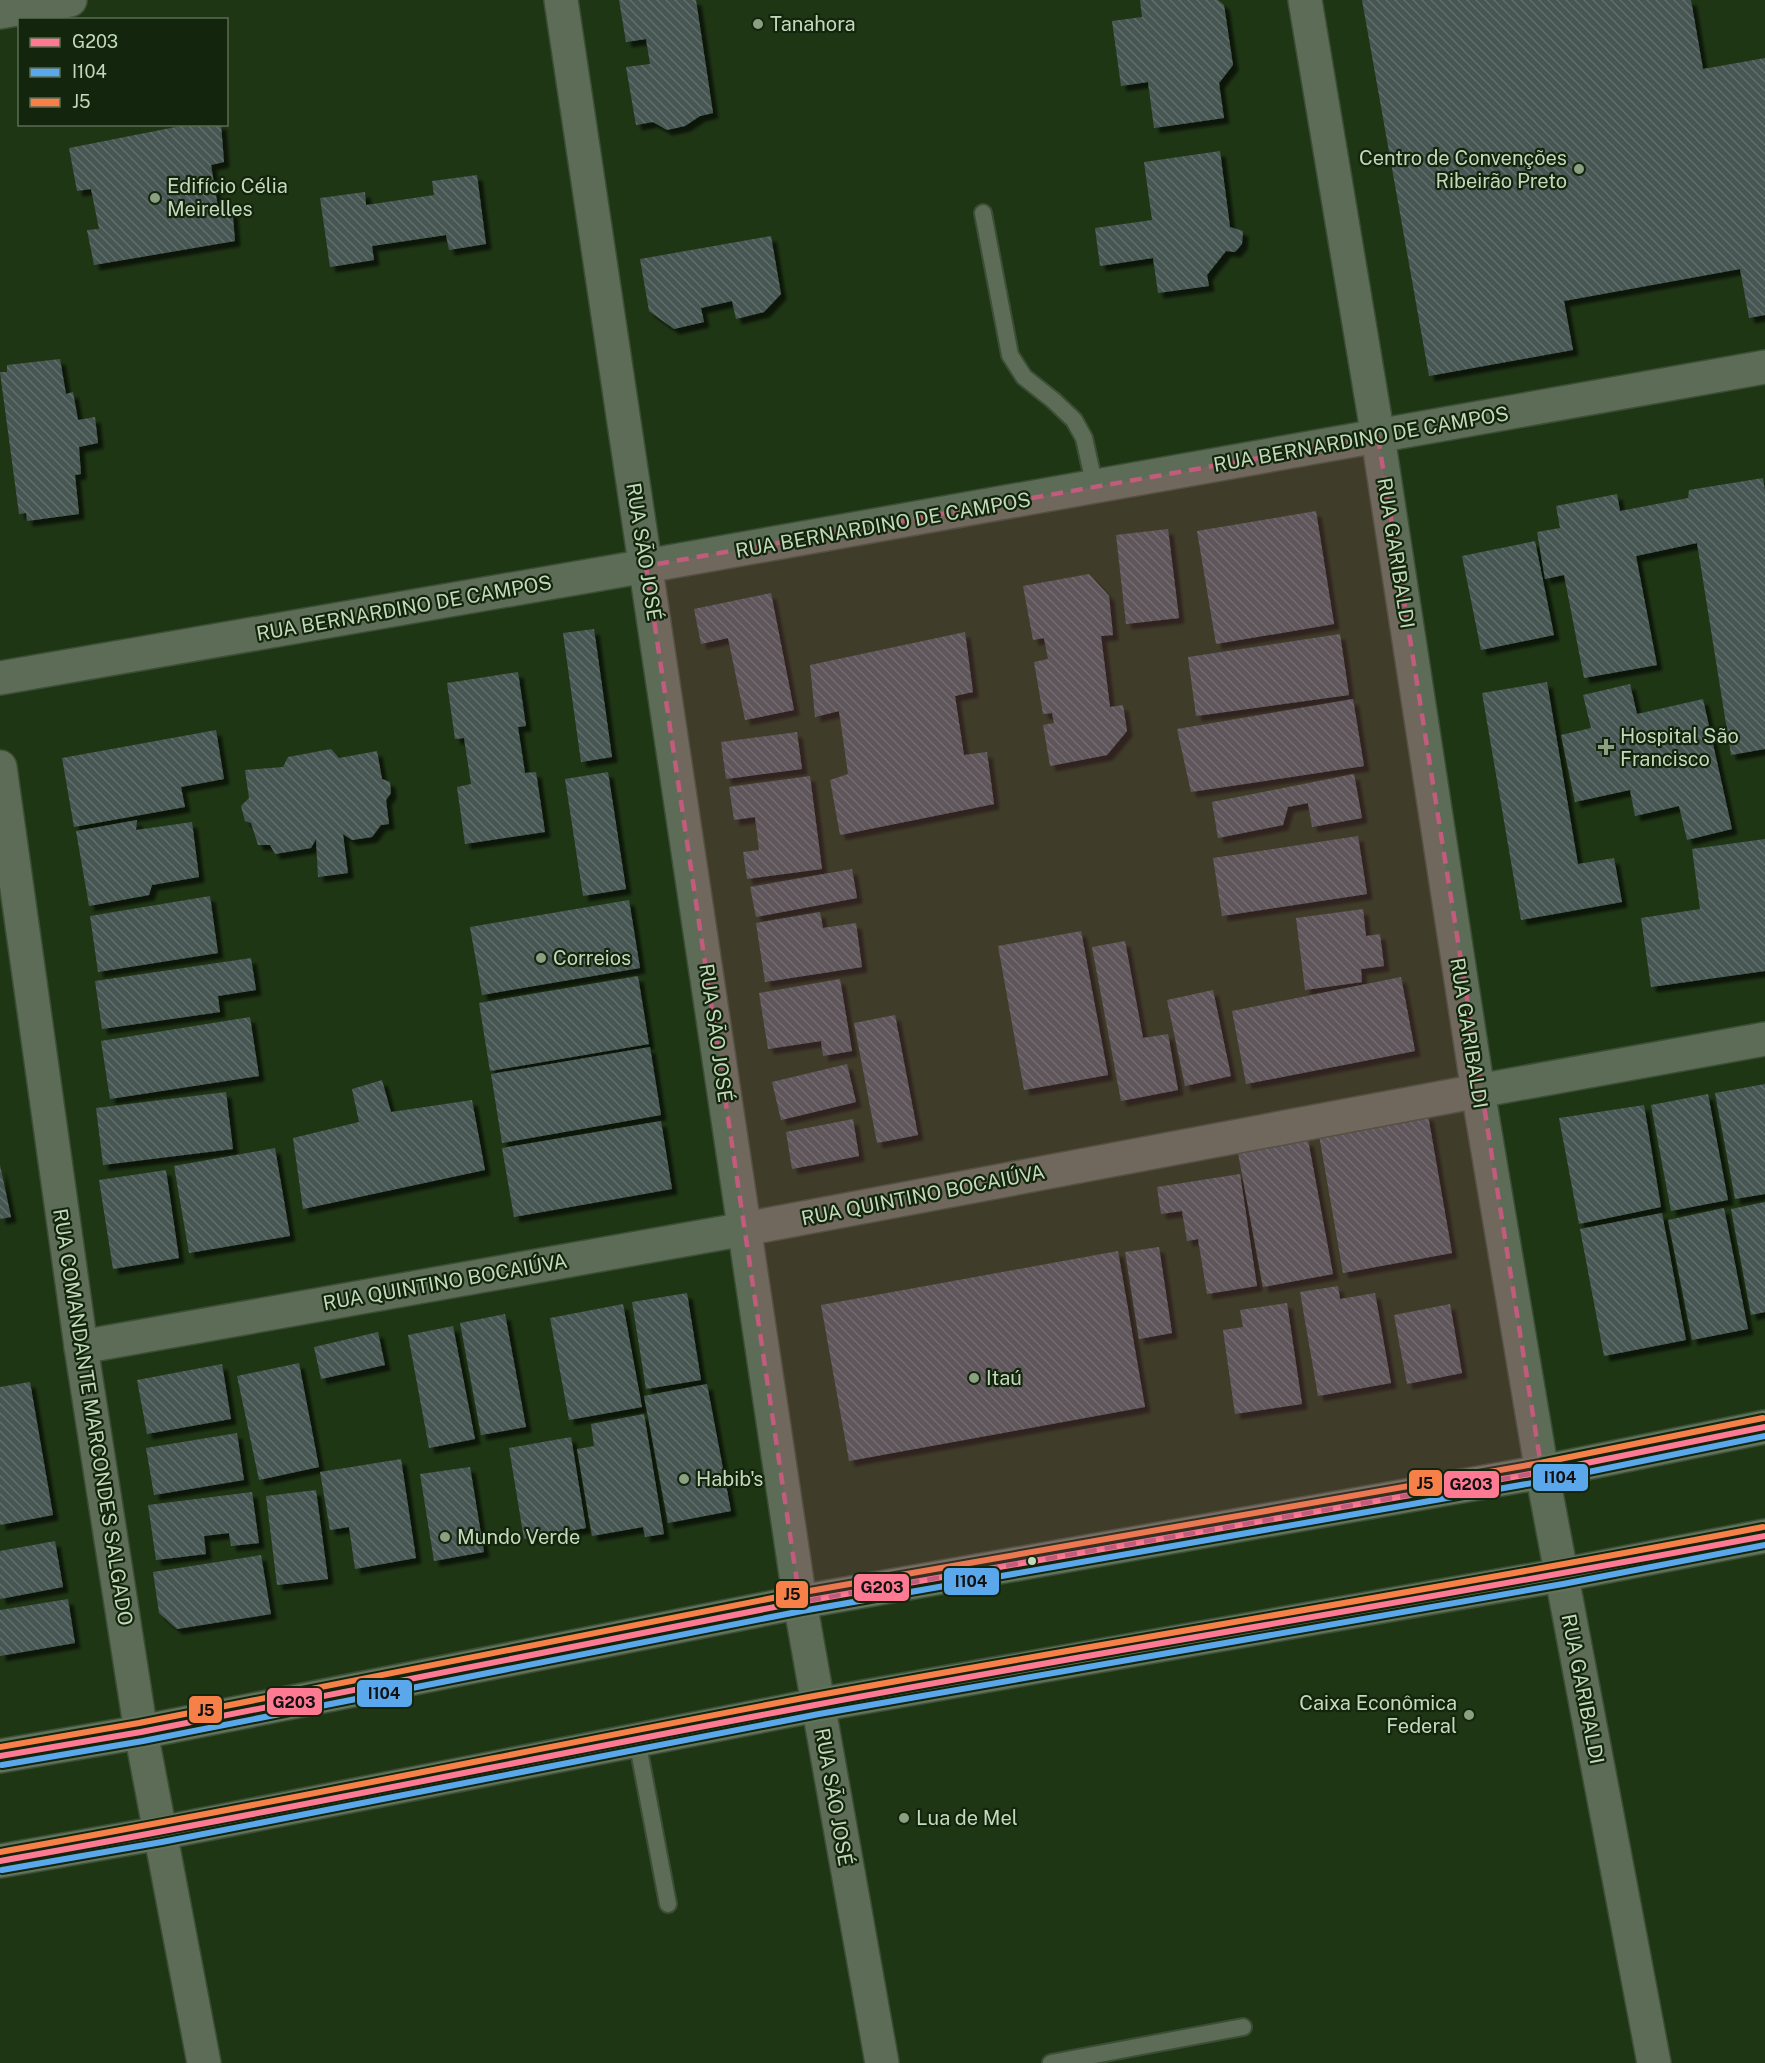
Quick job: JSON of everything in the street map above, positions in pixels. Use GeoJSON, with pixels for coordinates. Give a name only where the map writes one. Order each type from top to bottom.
{"type":"FeatureCollection","features":[{"type":"Feature","properties":{"kind":"main road"},"geometry":{"type":"LineString","coordinates":[[0,1756],[141,1731],[800,1602],[1542,1472],[1765,1427]]}},
{"type":"Feature","properties":{"kind":"main road"},"geometry":{"type":"LineString","coordinates":[[0,1861],[160,1833],[817,1704],[1561,1575],[1765,1536]]}},
{"type":"Feature","properties":{"kind":"street"},"geometry":{"type":"LineString","coordinates":[[0,12],[70,0]]}},
{"type":"Feature","properties":{"kind":"street","name":"RUA SÃO JOSÉ"},"geometry":{"type":"LineString","coordinates":[[561,0],[800,1602],[882,2063]]}},
{"type":"Feature","properties":{"kind":"street","name":"RUA GARIBALDI"},"geometry":{"type":"LineString","coordinates":[[1305,0],[1378,437],[1478,1091],[1542,1472],[1654,2063]]}},
{"type":"Feature","properties":{"kind":"street","name":"RUA BERNARDINO DE CAMPOS"},"geometry":{"type":"LineString","coordinates":[[0,678],[1095,487],[1765,367]]}},
{"type":"Feature","properties":{"kind":"street","name":"RUA COMANDANTE MARCONDES SALGADO"},"geometry":{"type":"LineString","coordinates":[[0,767],[81,1347],[141,1731],[204,2063]]}},
{"type":"Feature","properties":{"kind":"street","name":"RUA QUINTINO BOCAIÚVA"},"geometry":{"type":"LineString","coordinates":[[81,1347],[745,1229],[1765,1039]]}},
{"type":"Feature","properties":{"kind":"lane"},"geometry":{"type":"LineString","coordinates":[[983,213],[1010,355],[1024,377],[1074,420],[1084,438],[1095,487]]}},
{"type":"Feature","properties":{"kind":"lane"},"geometry":{"type":"LineString","coordinates":[[637,1740],[668,1904]]}},
{"type":"Feature","properties":{"kind":"lane"},"geometry":{"type":"LineString","coordinates":[[1051,2063],[1243,2027]]}},
{"type":"Feature","properties":{"kind":"highlighted area"},"geometry":{"type":"Polygon","coordinates":[[[1378,437],[1542,1472],[800,1602],[646,566],[1378,437]]]}},
{"type":"Feature","properties":{"kind":"building"},"geometry":{"type":"Polygon","coordinates":[[[619,0],[696,0],[713,113],[700,116],[685,126],[667,130],[653,122],[636,125],[626,67],[650,64],[646,39],[626,42],[619,0]]]}},
{"type":"Feature","properties":{"kind":"building"},"geometry":{"type":"Polygon","coordinates":[[[1140,0],[1218,0],[1224,5],[1233,65],[1219,83],[1224,118],[1154,128],[1148,82],[1121,86],[1112,21],[1142,17],[1140,0]]]}},
{"type":"Feature","properties":{"kind":"building","name":"Centro de Convenções Ribeirão Preto"},"geometry":{"type":"Polygon","coordinates":[[[1362,0],[1691,0],[1703,69],[1765,58],[1765,315],[1749,318],[1740,269],[1564,301],[1573,350],[1429,376],[1362,0]]]}},
{"type":"Feature","properties":{"kind":"building","name":"Edifício Célia Meirelles"},"geometry":{"type":"Polygon","coordinates":[[[181,126],[221,126],[224,162],[211,165],[218,207],[232,205],[235,241],[94,265],[87,230],[99,229],[91,189],[77,191],[69,148],[181,126]]]}},
{"type":"Feature","properties":{"kind":"building"},"geometry":{"type":"Polygon","coordinates":[[[1220,151],[1230,227],[1243,231],[1242,244],[1235,252],[1226,251],[1207,275],[1209,286],[1158,293],[1153,258],[1100,266],[1095,228],[1152,220],[1144,162],[1220,151]]]}},
{"type":"Feature","properties":{"kind":"building"},"geometry":{"type":"Polygon","coordinates":[[[477,175],[486,244],[449,250],[446,235],[372,246],[374,260],[330,267],[320,198],[365,192],[366,205],[434,195],[432,181],[477,175]]]}},
{"type":"Feature","properties":{"kind":"building"},"geometry":{"type":"Polygon","coordinates":[[[771,236],[781,294],[764,312],[736,319],[732,301],[701,308],[704,322],[674,329],[649,311],[640,259],[771,236]]]}},
{"type":"Feature","properties":{"kind":"building"},"geometry":{"type":"Polygon","coordinates":[[[60,359],[66,394],[73,392],[78,420],[95,417],[98,443],[79,447],[81,474],[75,475],[79,514],[27,521],[26,513],[19,514],[0,372],[7,372],[7,365],[60,359]]]}},
{"type":"Feature","properties":{"kind":"building"},"geometry":{"type":"Polygon","coordinates":[[[1763,478],[1765,491],[1765,749],[1731,755],[1697,543],[1636,556],[1657,665],[1584,678],[1564,575],[1545,579],[1537,532],[1560,528],[1556,506],[1617,494],[1620,511],[1688,498],[1689,490],[1763,478]]]}},
{"type":"Feature","properties":{"kind":"building"},"geometry":{"type":"Polygon","coordinates":[[[1316,511],[1334,624],[1216,644],[1197,531],[1316,511]]]}},
{"type":"Feature","properties":{"kind":"building"},"geometry":{"type":"Polygon","coordinates":[[[1168,529],[1179,618],[1126,624],[1116,535],[1168,529]]]}},
{"type":"Feature","properties":{"kind":"building"},"geometry":{"type":"Polygon","coordinates":[[[1535,541],[1554,635],[1481,650],[1462,556],[1535,541]]]}},
{"type":"Feature","properties":{"kind":"building"},"geometry":{"type":"Polygon","coordinates":[[[1089,574],[1109,596],[1113,635],[1101,636],[1110,707],[1123,705],[1127,731],[1107,755],[1050,766],[1043,725],[1054,723],[1052,713],[1043,714],[1034,662],[1048,659],[1044,638],[1033,640],[1023,586],[1089,574]]]}},
{"type":"Feature","properties":{"kind":"building"},"geometry":{"type":"Polygon","coordinates":[[[771,593],[794,710],[745,720],[728,638],[701,644],[694,609],[771,593]]]}},
{"type":"Feature","properties":{"kind":"building"},"geometry":{"type":"Polygon","coordinates":[[[594,629],[612,757],[581,762],[563,633],[594,629]]]}},
{"type":"Feature","properties":{"kind":"building"},"geometry":{"type":"Polygon","coordinates":[[[965,632],[973,692],[955,696],[964,755],[987,752],[994,804],[840,835],[830,780],[848,774],[839,711],[815,717],[810,665],[965,632]]]}},
{"type":"Feature","properties":{"kind":"building"},"geometry":{"type":"Polygon","coordinates":[[[1340,634],[1349,695],[1196,716],[1188,657],[1340,634]]]}},
{"type":"Feature","properties":{"kind":"building"},"geometry":{"type":"Polygon","coordinates":[[[518,672],[526,726],[518,727],[525,773],[536,772],[545,832],[465,844],[457,787],[471,784],[464,738],[455,739],[447,683],[518,672]]]}},
{"type":"Feature","properties":{"kind":"building"},"geometry":{"type":"Polygon","coordinates":[[[1547,682],[1578,864],[1614,858],[1622,902],[1521,920],[1482,693],[1547,682]]]}},
{"type":"Feature","properties":{"kind":"building"},"geometry":{"type":"Polygon","coordinates":[[[1630,684],[1637,714],[1703,699],[1732,829],[1687,840],[1679,806],[1635,816],[1630,790],[1575,802],[1561,735],[1591,728],[1583,695],[1630,684]]]}},
{"type":"Feature","properties":{"kind":"building"},"geometry":{"type":"Polygon","coordinates":[[[1353,699],[1364,766],[1191,792],[1177,729],[1353,699]]]}},
{"type":"Feature","properties":{"kind":"building"},"geometry":{"type":"Polygon","coordinates":[[[216,730],[224,779],[181,787],[185,807],[74,827],[62,758],[216,730]]]}},
{"type":"Feature","properties":{"kind":"building"},"geometry":{"type":"Polygon","coordinates":[[[797,732],[802,769],[726,779],[721,742],[797,732]]]}},
{"type":"Feature","properties":{"kind":"building"},"geometry":{"type":"Polygon","coordinates":[[[331,749],[339,758],[377,751],[382,779],[390,782],[391,793],[386,800],[389,824],[381,825],[372,837],[352,840],[343,834],[348,873],[318,877],[316,839],[311,848],[275,854],[270,845],[258,845],[251,823],[245,821],[241,806],[249,798],[245,770],[283,767],[288,757],[331,749]]]}},
{"type":"Feature","properties":{"kind":"building"},"geometry":{"type":"Polygon","coordinates":[[[608,772],[626,889],[583,896],[565,779],[608,772]]]}},
{"type":"Feature","properties":{"kind":"building"},"geometry":{"type":"Polygon","coordinates":[[[1354,774],[1362,818],[1312,827],[1308,803],[1288,807],[1283,825],[1218,838],[1212,802],[1354,774]]]}},
{"type":"Feature","properties":{"kind":"building"},"geometry":{"type":"Polygon","coordinates":[[[810,776],[822,869],[747,879],[743,852],[759,850],[755,817],[734,820],[729,787],[810,776]]]}},
{"type":"Feature","properties":{"kind":"building"},"geometry":{"type":"Polygon","coordinates":[[[137,820],[136,830],[192,822],[199,877],[152,885],[149,895],[89,906],[76,831],[137,820]]]}},
{"type":"Feature","properties":{"kind":"building"},"geometry":{"type":"Polygon","coordinates":[[[1358,836],[1367,894],[1222,916],[1213,858],[1358,836]]]}},
{"type":"Feature","properties":{"kind":"building"},"geometry":{"type":"Polygon","coordinates":[[[1765,839],[1765,971],[1651,987],[1641,918],[1700,909],[1692,849],[1765,839]]]}},
{"type":"Feature","properties":{"kind":"building"},"geometry":{"type":"Polygon","coordinates":[[[852,869],[857,898],[756,917],[750,887],[852,869]]]}},
{"type":"Feature","properties":{"kind":"building"},"geometry":{"type":"Polygon","coordinates":[[[210,896],[218,953],[98,972],[90,916],[210,896]]]}},
{"type":"Feature","properties":{"kind":"building"},"geometry":{"type":"Polygon","coordinates":[[[629,900],[640,968],[482,995],[470,927],[629,900]]]}},
{"type":"Feature","properties":{"kind":"building"},"geometry":{"type":"Polygon","coordinates":[[[1363,909],[1366,936],[1380,934],[1384,966],[1361,969],[1362,982],[1305,990],[1296,918],[1363,909]]]}},
{"type":"Feature","properties":{"kind":"building"},"geometry":{"type":"Polygon","coordinates":[[[820,912],[823,928],[856,923],[862,967],[765,982],[756,923],[820,912]]]}},
{"type":"Feature","properties":{"kind":"building"},"geometry":{"type":"Polygon","coordinates":[[[1081,931],[1108,1075],[1024,1090],[998,946],[1081,931]]]}},
{"type":"Feature","properties":{"kind":"building"},"geometry":{"type":"Polygon","coordinates":[[[1125,941],[1143,1038],[1168,1034],[1178,1090],[1121,1101],[1092,947],[1125,941]]]}},
{"type":"Feature","properties":{"kind":"building"},"geometry":{"type":"Polygon","coordinates":[[[251,958],[256,990],[218,996],[220,1012],[102,1029],[95,981],[251,958]]]}},
{"type":"Feature","properties":{"kind":"building"},"geometry":{"type":"Polygon","coordinates":[[[638,976],[649,1044],[490,1071],[479,1003],[638,976]]]}},
{"type":"Feature","properties":{"kind":"building"},"geometry":{"type":"Polygon","coordinates":[[[1401,977],[1415,1051],[1246,1084],[1232,1011],[1401,977]]]}},
{"type":"Feature","properties":{"kind":"building"},"geometry":{"type":"Polygon","coordinates":[[[840,979],[852,1051],[823,1056],[821,1041],[768,1049],[759,993],[840,979]]]}},
{"type":"Feature","properties":{"kind":"building"},"geometry":{"type":"Polygon","coordinates":[[[1213,990],[1231,1076],[1185,1086],[1167,1000],[1213,990]]]}},
{"type":"Feature","properties":{"kind":"building"},"geometry":{"type":"Polygon","coordinates":[[[895,1015],[918,1135],[877,1143],[854,1023],[895,1015]]]}},
{"type":"Feature","properties":{"kind":"building"},"geometry":{"type":"Polygon","coordinates":[[[250,1017],[259,1076],[110,1099],[101,1041],[250,1017]]]}},
{"type":"Feature","properties":{"kind":"building"},"geometry":{"type":"Polygon","coordinates":[[[650,1047],[661,1115],[502,1143],[491,1074],[650,1047]]]}},
{"type":"Feature","properties":{"kind":"building"},"geometry":{"type":"Polygon","coordinates":[[[847,1064],[856,1102],[781,1120],[772,1082],[847,1064]]]}},
{"type":"Feature","properties":{"kind":"building"},"geometry":{"type":"Polygon","coordinates":[[[382,1080],[391,1112],[472,1100],[485,1170],[303,1209],[293,1138],[359,1122],[352,1089],[382,1080]]]}},
{"type":"Feature","properties":{"kind":"building"},"geometry":{"type":"Polygon","coordinates":[[[1765,1084],[1765,1194],[1735,1199],[1715,1093],[1765,1084]]]}},
{"type":"Feature","properties":{"kind":"building"},"geometry":{"type":"Polygon","coordinates":[[[226,1092],[233,1149],[103,1165],[96,1108],[226,1092]]]}},
{"type":"Feature","properties":{"kind":"building"},"geometry":{"type":"Polygon","coordinates":[[[1708,1094],[1728,1200],[1671,1211],[1651,1105],[1708,1094]]]}},
{"type":"Feature","properties":{"kind":"building"},"geometry":{"type":"Polygon","coordinates":[[[1644,1105],[1661,1207],[1579,1224],[1559,1118],[1644,1105]]]}},
{"type":"Feature","properties":{"kind":"building"},"geometry":{"type":"Polygon","coordinates":[[[1428,1115],[1452,1253],[1343,1273],[1319,1135],[1428,1115]]]}},
{"type":"Feature","properties":{"kind":"building"},"geometry":{"type":"Polygon","coordinates":[[[853,1119],[859,1156],[792,1169],[786,1132],[853,1119]]]}},
{"type":"Feature","properties":{"kind":"building"},"geometry":{"type":"Polygon","coordinates":[[[661,1121],[672,1189],[514,1217],[502,1148],[661,1121]]]}},
{"type":"Feature","properties":{"kind":"building"},"geometry":{"type":"Polygon","coordinates":[[[1308,1140],[1333,1274],[1263,1287],[1238,1153],[1308,1140]]]}},
{"type":"Feature","properties":{"kind":"building"},"geometry":{"type":"Polygon","coordinates":[[[275,1148],[290,1236],[189,1253],[174,1166],[275,1148]]]}},
{"type":"Feature","properties":{"kind":"building"},"geometry":{"type":"Polygon","coordinates":[[[0,1165],[11,1217],[0,1219],[0,1165]]]}},
{"type":"Feature","properties":{"kind":"building"},"geometry":{"type":"Polygon","coordinates":[[[166,1170],[179,1258],[113,1269],[99,1180],[166,1170]]]}},
{"type":"Feature","properties":{"kind":"building"},"geometry":{"type":"Polygon","coordinates":[[[1240,1174],[1257,1286],[1207,1294],[1198,1239],[1187,1241],[1182,1211],[1161,1214],[1157,1187],[1240,1174]]]}},
{"type":"Feature","properties":{"kind":"building"},"geometry":{"type":"Polygon","coordinates":[[[1765,1202],[1765,1312],[1751,1315],[1731,1209],[1765,1202]]]}},
{"type":"Feature","properties":{"kind":"building"},"geometry":{"type":"Polygon","coordinates":[[[1724,1208],[1748,1329],[1692,1340],[1668,1220],[1724,1208]]]}},
{"type":"Feature","properties":{"kind":"building"},"geometry":{"type":"Polygon","coordinates":[[[1662,1213],[1686,1340],[1604,1356],[1580,1229],[1662,1213]]]}},
{"type":"Feature","properties":{"kind":"building"},"geometry":{"type":"Polygon","coordinates":[[[1159,1247],[1172,1333],[1139,1339],[1125,1252],[1159,1247]]]}},
{"type":"Feature","properties":{"kind":"building"},"geometry":{"type":"Polygon","coordinates":[[[1118,1251],[1145,1407],[849,1461],[821,1305],[1118,1251]]]}},
{"type":"Feature","properties":{"kind":"building"},"geometry":{"type":"Polygon","coordinates":[[[1338,1286],[1340,1299],[1375,1293],[1391,1383],[1318,1396],[1300,1292],[1338,1286]]]}},
{"type":"Feature","properties":{"kind":"building"},"geometry":{"type":"Polygon","coordinates":[[[687,1293],[701,1380],[646,1389],[632,1302],[687,1293]]]}},
{"type":"Feature","properties":{"kind":"building"},"geometry":{"type":"Polygon","coordinates":[[[1287,1303],[1302,1404],[1235,1414],[1223,1330],[1243,1327],[1240,1310],[1287,1303]]]}},
{"type":"Feature","properties":{"kind":"building"},"geometry":{"type":"Polygon","coordinates":[[[623,1304],[642,1407],[569,1420],[550,1318],[623,1304]]]}},
{"type":"Feature","properties":{"kind":"building"},"geometry":{"type":"Polygon","coordinates":[[[1450,1304],[1462,1373],[1407,1384],[1394,1315],[1450,1304]]]}},
{"type":"Feature","properties":{"kind":"building"},"geometry":{"type":"Polygon","coordinates":[[[505,1314],[526,1427],[481,1435],[460,1323],[505,1314]]]}},
{"type":"Feature","properties":{"kind":"building"},"geometry":{"type":"Polygon","coordinates":[[[453,1326],[475,1439],[429,1448],[408,1335],[453,1326]]]}},
{"type":"Feature","properties":{"kind":"building"},"geometry":{"type":"Polygon","coordinates":[[[378,1332],[385,1365],[321,1379],[314,1347],[378,1332]]]}},
{"type":"Feature","properties":{"kind":"building"},"geometry":{"type":"Polygon","coordinates":[[[299,1363],[319,1467],[259,1480],[237,1376],[299,1363]]]}},
{"type":"Feature","properties":{"kind":"building"},"geometry":{"type":"Polygon","coordinates":[[[222,1364],[231,1419],[147,1434],[137,1380],[222,1364]]]}},
{"type":"Feature","properties":{"kind":"building"},"geometry":{"type":"Polygon","coordinates":[[[30,1382],[53,1515],[0,1525],[0,1387],[30,1382]]]}},
{"type":"Feature","properties":{"kind":"building"},"geometry":{"type":"Polygon","coordinates":[[[707,1384],[731,1511],[668,1523],[644,1396],[707,1384]]]}},
{"type":"Feature","properties":{"kind":"building"},"geometry":{"type":"Polygon","coordinates":[[[644,1414],[664,1534],[645,1537],[643,1527],[592,1536],[577,1449],[594,1446],[591,1424],[644,1414]]]}},
{"type":"Feature","properties":{"kind":"building"},"geometry":{"type":"Polygon","coordinates":[[[237,1433],[244,1480],[154,1495],[146,1448],[237,1433]]]}},
{"type":"Feature","properties":{"kind":"building"},"geometry":{"type":"Polygon","coordinates":[[[571,1437],[586,1528],[524,1539],[509,1448],[571,1437]]]}},
{"type":"Feature","properties":{"kind":"building"},"geometry":{"type":"Polygon","coordinates":[[[401,1459],[416,1558],[355,1569],[349,1527],[330,1530],[320,1472],[401,1459]]]}},
{"type":"Feature","properties":{"kind":"building"},"geometry":{"type":"Polygon","coordinates":[[[470,1467],[484,1552],[434,1561],[420,1474],[470,1467]]]}},
{"type":"Feature","properties":{"kind":"building"},"geometry":{"type":"Polygon","coordinates":[[[316,1490],[328,1579],[277,1585],[266,1496],[316,1490]]]}},
{"type":"Feature","properties":{"kind":"building"},"geometry":{"type":"Polygon","coordinates":[[[252,1492],[259,1543],[231,1546],[229,1533],[204,1536],[206,1554],[156,1560],[148,1505],[252,1492]]]}},
{"type":"Feature","properties":{"kind":"building"},"geometry":{"type":"Polygon","coordinates":[[[55,1541],[63,1587],[0,1599],[0,1551],[55,1541]]]}},
{"type":"Feature","properties":{"kind":"building"},"geometry":{"type":"Polygon","coordinates":[[[261,1555],[271,1614],[177,1629],[159,1613],[153,1572],[261,1555]]]}},
{"type":"Feature","properties":{"kind":"building"},"geometry":{"type":"Polygon","coordinates":[[[68,1599],[75,1643],[0,1656],[0,1610],[68,1599]]]}},
{"type":"Feature","properties":{"kind":"transit line","name":"J5"},"geometry":{"type":"LineString","coordinates":[[0,1747],[139,1723],[798,1593],[1540,1463],[1763,1418]]}},
{"type":"Feature","properties":{"kind":"transit line","name":"G203"},"geometry":{"type":"LineString","coordinates":[[0,1756],[141,1732],[800,1602],[1542,1472],[1765,1427]]}},
{"type":"Feature","properties":{"kind":"transit line","name":"I104"},"geometry":{"type":"LineString","coordinates":[[2,1765],[143,1741],[802,1611],[1544,1481],[1765,1436]]}},
{"type":"Feature","properties":{"kind":"transit line","name":"J5"},"geometry":{"type":"LineString","coordinates":[[0,1852],[204,1815],[814,1696],[1763,1527]]}},
{"type":"Feature","properties":{"kind":"transit line","name":"G203"},"geometry":{"type":"LineString","coordinates":[[0,1861],[204,1824],[815,1705],[1765,1536]]}},
{"type":"Feature","properties":{"kind":"transit line","name":"I104"},"geometry":{"type":"LineString","coordinates":[[2,1870],[162,1842],[819,1714],[1563,1584],[1765,1545]]}},
{"type":"Feature","properties":{"kind":"place","name":"Tanahora"},"geometry":{"type":"Point","coordinates":[758,24]}},
{"type":"Feature","properties":{"kind":"place","name":"Centro de Convenções Ribeirão Preto"},"geometry":{"type":"Point","coordinates":[1579,169]}},
{"type":"Feature","properties":{"kind":"place","name":"Edifício Célia Meirelles"},"geometry":{"type":"Point","coordinates":[155,198]}},
{"type":"Feature","properties":{"kind":"place","name":"Hospital São Francisco"},"geometry":{"type":"Point","coordinates":[1606,747]}},
{"type":"Feature","properties":{"kind":"place","name":"Correios"},"geometry":{"type":"Point","coordinates":[541,958]}},
{"type":"Feature","properties":{"kind":"place","name":"Itaú"},"geometry":{"type":"Point","coordinates":[974,1378]}},
{"type":"Feature","properties":{"kind":"place","name":"Habib's"},"geometry":{"type":"Point","coordinates":[684,1479]}},
{"type":"Feature","properties":{"kind":"place","name":"Mundo Verde"},"geometry":{"type":"Point","coordinates":[445,1537]}},
{"type":"Feature","properties":{"kind":"place","name":"Caixa Econômica Federal"},"geometry":{"type":"Point","coordinates":[1469,1715]}},
{"type":"Feature","properties":{"kind":"place","name":"Lua de Mel"},"geometry":{"type":"Point","coordinates":[904,1818]}}]}
